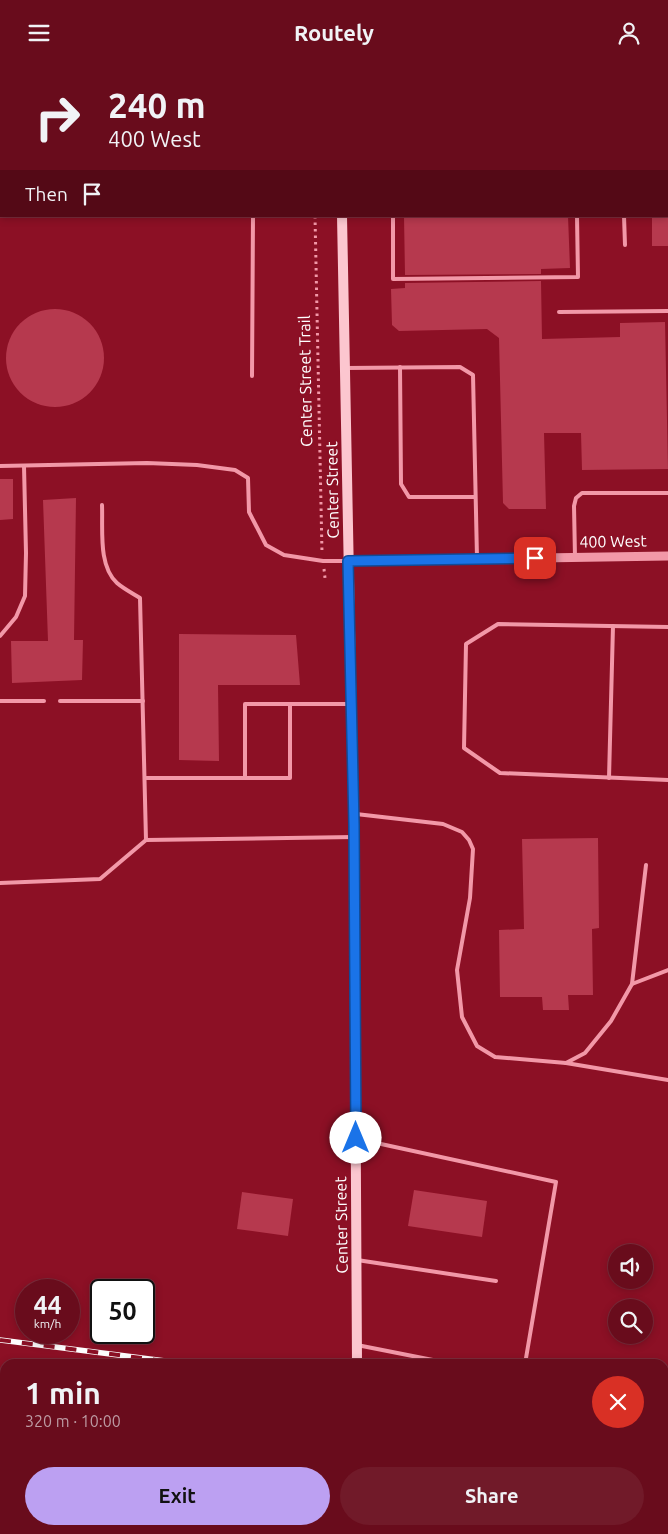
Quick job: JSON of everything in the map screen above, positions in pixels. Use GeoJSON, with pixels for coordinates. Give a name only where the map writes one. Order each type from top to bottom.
{"type":"FeatureCollection","features":[{"type":"Feature","properties":{"kind":"main road","name":"Center Street"},"geometry":{"type":"LineString","coordinates":[[342,217],[354,814],[356,1359]]}},
{"type":"Feature","properties":{"kind":"street","name":"400 West"},"geometry":{"type":"LineString","coordinates":[[348,561],[668,555]]}},
{"type":"Feature","properties":{"kind":"lane"},"geometry":{"type":"LineString","coordinates":[[252,376],[253,217]]}},
{"type":"Feature","properties":{"kind":"lane"},"geometry":{"type":"LineString","coordinates":[[393,217],[394,279],[578,277],[577,217]]}},
{"type":"Feature","properties":{"kind":"lane"},"geometry":{"type":"LineString","coordinates":[[624,217],[625,245]]}},
{"type":"Feature","properties":{"kind":"lane"},"geometry":{"type":"LineString","coordinates":[[559,312],[668,311]]}},
{"type":"Feature","properties":{"kind":"lane"},"geometry":{"type":"LineString","coordinates":[[400,367],[401,484],[409,497],[475,497]]}},
{"type":"Feature","properties":{"kind":"lane"},"geometry":{"type":"LineString","coordinates":[[345,368],[460,367],[473,375],[477,559]]}},
{"type":"Feature","properties":{"kind":"lane"},"geometry":{"type":"LineString","coordinates":[[0,466],[147,463],[197,465],[235,470],[248,478],[249,512],[266,545],[284,555],[323,561],[348,561]]}},
{"type":"Feature","properties":{"kind":"lane"},"geometry":{"type":"LineString","coordinates":[[0,635],[16,617],[25,596],[24,466]]}},
{"type":"Feature","properties":{"kind":"lane"},"geometry":{"type":"LineString","coordinates":[[575,557],[574,506],[576,498],[582,493],[668,493]]}},
{"type":"Feature","properties":{"kind":"lane"},"geometry":{"type":"LineString","coordinates":[[102,505],[104,561],[108,573],[117,583],[140,598],[146,840]]}},
{"type":"Feature","properties":{"kind":"lane"},"geometry":{"type":"LineString","coordinates":[[668,627],[498,624],[466,644],[464,748],[500,773],[668,780]]}},
{"type":"Feature","properties":{"kind":"lane"},"geometry":{"type":"LineString","coordinates":[[609,778],[613,626]]}},
{"type":"Feature","properties":{"kind":"lane"},"geometry":{"type":"LineString","coordinates":[[0,701],[44,701]]}},
{"type":"Feature","properties":{"kind":"lane"},"geometry":{"type":"LineString","coordinates":[[60,701],[143,701]]}},
{"type":"Feature","properties":{"kind":"lane"},"geometry":{"type":"LineString","coordinates":[[245,778],[245,704],[352,704]]}},
{"type":"Feature","properties":{"kind":"lane"},"geometry":{"type":"LineString","coordinates":[[145,778],[290,777],[290,704]]}},
{"type":"Feature","properties":{"kind":"lane"},"geometry":{"type":"LineString","coordinates":[[354,814],[443,824],[462,832],[469,840],[473,849],[470,898],[456,970],[462,1017],[477,1046],[495,1057],[566,1063],[668,1080]]}},
{"type":"Feature","properties":{"kind":"lane"},"geometry":{"type":"LineString","coordinates":[[0,883],[100,879],[146,840],[354,837]]}},
{"type":"Feature","properties":{"kind":"lane"},"geometry":{"type":"LineString","coordinates":[[566,1063],[585,1053],[611,1021],[632,984],[646,865]]}},
{"type":"Feature","properties":{"kind":"lane"},"geometry":{"type":"LineString","coordinates":[[632,984],[668,971]]}},
{"type":"Feature","properties":{"kind":"lane"},"geometry":{"type":"LineString","coordinates":[[356,1138],[556,1182],[527,1359]]}},
{"type":"Feature","properties":{"kind":"lane"},"geometry":{"type":"LineString","coordinates":[[357,1260],[496,1281]]}},
{"type":"Feature","properties":{"kind":"lane"},"geometry":{"type":"LineString","coordinates":[[357,1345],[428,1359]]}},
{"type":"Feature","properties":{"kind":"path","name":"Center Street Trail"},"geometry":{"type":"LineString","coordinates":[[315,217],[321,545]]}},
{"type":"Feature","properties":{"kind":"building"},"geometry":{"type":"Polygon","coordinates":[[[404,217],[568,217],[570,268],[541,269],[541,274],[405,275],[404,217]]]}},
{"type":"Feature","properties":{"kind":"building"},"geometry":{"type":"Polygon","coordinates":[[[652,217],[668,217],[668,246],[652,246],[652,217]]]}},
{"type":"Feature","properties":{"kind":"building"},"geometry":{"type":"Polygon","coordinates":[[[541,281],[542,339],[620,337],[620,323],[665,322],[668,469],[582,470],[581,433],[544,433],[546,509],[509,509],[503,503],[499,338],[487,329],[399,331],[392,325],[391,289],[405,288],[405,283],[541,281]]]}},
{"type":"Feature","properties":{"kind":"building"},"geometry":{"type":"Polygon","coordinates":[[[55,309],[74,313],[90,323],[100,339],[104,358],[100,377],[90,393],[74,403],[55,407],[36,403],[20,393],[10,377],[6,358],[10,339],[20,323],[36,313],[55,309]]]}},
{"type":"Feature","properties":{"kind":"building"},"geometry":{"type":"Polygon","coordinates":[[[0,479],[13,479],[13,519],[0,520],[0,479]]]}},
{"type":"Feature","properties":{"kind":"building"},"geometry":{"type":"Polygon","coordinates":[[[76,498],[74,640],[83,640],[82,680],[12,683],[11,641],[48,641],[43,500],[76,498]]]}},
{"type":"Feature","properties":{"kind":"building"},"geometry":{"type":"Polygon","coordinates":[[[179,634],[296,635],[300,685],[218,685],[219,761],[179,760],[179,634]]]}},
{"type":"Feature","properties":{"kind":"building"},"geometry":{"type":"Polygon","coordinates":[[[598,838],[599,928],[592,929],[593,995],[568,995],[569,1010],[543,1010],[542,997],[500,997],[499,930],[524,929],[522,839],[598,838]]]}},
{"type":"Feature","properties":{"kind":"building"},"geometry":{"type":"Polygon","coordinates":[[[414,1190],[487,1201],[482,1237],[408,1226],[414,1190]]]}},
{"type":"Feature","properties":{"kind":"building"},"geometry":{"type":"Polygon","coordinates":[[[242,1192],[293,1199],[288,1236],[237,1229],[242,1192]]]}},
{"type":"Feature","properties":{"kind":"railway"},"geometry":{"type":"LineString","coordinates":[[0,1340],[150,1359]]}},
{"type":"Feature","properties":{"kind":"route"},"geometry":{"type":"LineString","coordinates":[[356,1138],[351,606],[348,561],[535,558]]}}]}
